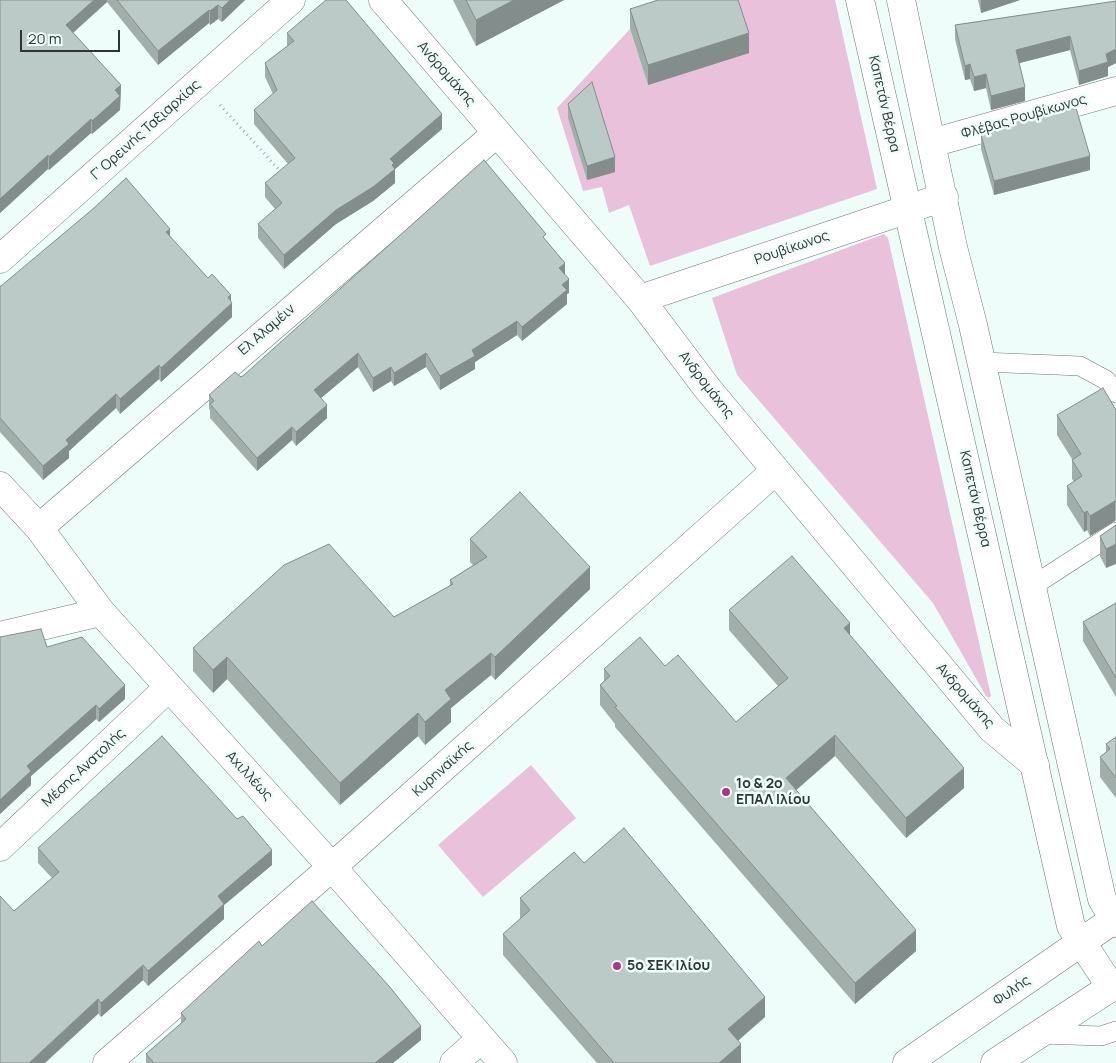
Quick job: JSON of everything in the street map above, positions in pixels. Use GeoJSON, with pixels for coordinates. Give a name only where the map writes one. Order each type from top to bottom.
{"type":"FeatureCollection","features":[{"type":"Feature","properties":{"kind":"street","name":"Γ' Ορεινής Ταξιαρχίας"},"geometry":{"type":"LineString","coordinates":[[0,259],[291,0]]}},
{"type":"Feature","properties":{"kind":"street","name":"Ανδρομάχης"},"geometry":{"type":"LineString","coordinates":[[382,0],[640,299],[707,388],[992,729],[1035,765]]}},
{"type":"Feature","properties":{"kind":"street","name":"Καπετάν Βέρρα"},"geometry":{"type":"LineString","coordinates":[[860,0],[1071,926],[1114,986]]}},
{"type":"Feature","properties":{"kind":"street"},"geometry":{"type":"LineString","coordinates":[[901,0],[953,247],[982,362],[1102,899],[1115,920]]}},
{"type":"Feature","properties":{"kind":"street","name":"Φλέβας Ρουβίκωνος"},"geometry":{"type":"LineString","coordinates":[[932,143],[1116,91]]}},
{"type":"Feature","properties":{"kind":"street","name":"Ελ Αλαμέιν"},"geometry":{"type":"LineString","coordinates":[[39,528],[497,133]]}},
{"type":"Feature","properties":{"kind":"street","name":"Ρουβίκωνος"},"geometry":{"type":"LineString","coordinates":[[640,299],[944,197]]}},
{"type":"Feature","properties":{"kind":"street","name":"Κυρηναϊκής"},"geometry":{"type":"LineString","coordinates":[[107,1063],[332,867],[775,471]]}},
{"type":"Feature","properties":{"kind":"street","name":"Αχιλλέως"},"geometry":{"type":"LineString","coordinates":[[0,486],[39,528],[101,612],[332,867],[502,1063]]}},
{"type":"Feature","properties":{"kind":"street"},"geometry":{"type":"LineString","coordinates":[[0,636],[101,612]]}},
{"type":"Feature","properties":{"kind":"street","name":"Μέσης Ανατολής"},"geometry":{"type":"LineString","coordinates":[[0,847],[168,688]]}},
{"type":"Feature","properties":{"kind":"street","name":"Φυλής"},"geometry":{"type":"LineString","coordinates":[[907,1063],[1081,941],[1115,920]]}},
{"type":"Feature","properties":{"kind":"street"},"geometry":{"type":"LineString","coordinates":[[995,1063],[1114,986]]}},
{"type":"Feature","properties":{"kind":"street"},"geometry":{"type":"LineString","coordinates":[[454,1063],[482,1039]]}},
{"type":"Feature","properties":{"kind":"lane"},"geometry":{"type":"LineString","coordinates":[[982,362],[1080,366],[1106,380],[1116,393]]}},
{"type":"Feature","properties":{"kind":"lane"},"geometry":{"type":"LineString","coordinates":[[1031,587],[1116,532]]}},
{"type":"Feature","properties":{"kind":"lane"},"geometry":{"type":"LineString","coordinates":[[1040,1034],[1101,1036],[1116,1031]]}},
{"type":"Feature","properties":{"kind":"path"},"geometry":{"type":"LineString","coordinates":[[199,82],[283,174]]}},
{"type":"Feature","properties":{"kind":"shaded area"},"geometry":{"type":"Polygon","coordinates":[[[732,0],[835,0],[877,189],[650,266],[629,205],[609,213],[602,187],[583,191],[557,108],[630,29],[648,85],[732,0]]]}},
{"type":"Feature","properties":{"kind":"shaded area"},"geometry":{"type":"Polygon","coordinates":[[[884,234],[888,238],[991,696],[989,698],[986,696],[933,603],[737,375],[712,298],[884,234]]]}},
{"type":"Feature","properties":{"kind":"shaded area"},"geometry":{"type":"Polygon","coordinates":[[[531,765],[576,818],[483,897],[438,845],[531,765]]]}},
{"type":"Feature","properties":{"kind":"building"},"geometry":{"type":"Polygon","coordinates":[[[0,0],[94,0],[66,25],[121,85],[115,90],[120,96],[49,157],[48,155],[0,199],[0,0]]]}},
{"type":"Feature","properties":{"kind":"building"},"geometry":{"type":"Polygon","coordinates":[[[117,0],[230,0],[222,8],[218,5],[209,10],[158,51],[117,0]]]}},
{"type":"Feature","properties":{"kind":"building"},"geometry":{"type":"Polygon","coordinates":[[[326,0],[346,0],[442,114],[390,159],[394,163],[392,165],[395,169],[373,187],[336,210],[284,255],[258,224],[282,203],[265,183],[295,158],[254,110],[277,90],[265,63],[294,41],[287,33],[326,0]]]}},
{"type":"Feature","properties":{"kind":"building"},"geometry":{"type":"Polygon","coordinates":[[[466,0],[514,0],[476,20],[466,0]]]}},
{"type":"Feature","properties":{"kind":"building"},"geometry":{"type":"Polygon","coordinates":[[[658,0],[738,0],[749,33],[648,65],[630,9],[658,0]]]}},
{"type":"Feature","properties":{"kind":"building"},"geometry":{"type":"Polygon","coordinates":[[[1116,1],[1116,49],[1106,54],[1108,62],[1079,71],[1070,36],[1016,50],[1025,87],[991,96],[986,74],[974,77],[970,64],[965,66],[955,25],[1116,1]]]}},
{"type":"Feature","properties":{"kind":"building"},"geometry":{"type":"Polygon","coordinates":[[[592,82],[615,157],[587,166],[568,104],[592,82]]]}},
{"type":"Feature","properties":{"kind":"building"},"geometry":{"type":"Polygon","coordinates":[[[1076,108],[1090,156],[994,181],[981,135],[999,130],[998,127],[1032,117],[1033,120],[1076,108]]]}},
{"type":"Feature","properties":{"kind":"building"},"geometry":{"type":"Polygon","coordinates":[[[484,160],[546,234],[543,237],[565,263],[559,268],[569,279],[562,285],[567,290],[522,327],[517,321],[472,350],[475,356],[440,376],[426,353],[394,373],[391,367],[373,378],[358,353],[314,390],[327,405],[296,432],[292,427],[257,458],[210,404],[214,401],[209,395],[235,372],[241,377],[244,375],[484,160]]]}},
{"type":"Feature","properties":{"kind":"building"},"geometry":{"type":"Polygon","coordinates":[[[126,178],[170,229],[166,232],[208,278],[212,274],[231,295],[228,297],[232,303],[161,368],[159,365],[120,399],[116,394],[66,440],[69,444],[43,466],[0,418],[0,286],[94,208],[126,178]]]}},
{"type":"Feature","properties":{"kind":"building"},"geometry":{"type":"Polygon","coordinates":[[[1103,388],[1116,410],[1116,502],[1090,516],[1087,511],[1084,513],[1067,486],[1082,476],[1072,460],[1081,454],[1057,415],[1103,388]]]}},
{"type":"Feature","properties":{"kind":"building"},"geometry":{"type":"Polygon","coordinates":[[[520,492],[590,567],[495,657],[491,653],[445,690],[451,699],[425,722],[418,713],[340,783],[227,657],[213,670],[193,648],[284,565],[329,544],[394,617],[453,584],[450,580],[487,557],[470,539],[520,492]]]}},
{"type":"Feature","properties":{"kind":"building"},"geometry":{"type":"Polygon","coordinates":[[[1116,525],[1116,544],[1106,549],[1100,536],[1116,525]]]}},
{"type":"Feature","properties":{"kind":"building","name":"1ο & 2ο ΕΠΑΛ Ιλίου"},"geometry":{"type":"Polygon","coordinates":[[[792,556],[850,623],[844,628],[964,768],[906,818],[835,735],[786,778],[916,930],[855,983],[615,707],[617,706],[600,685],[610,676],[604,669],[640,637],[665,666],[678,655],[736,722],[788,678],[729,610],[792,556]]]}},
{"type":"Feature","properties":{"kind":"building"},"geometry":{"type":"Polygon","coordinates":[[[1116,603],[1116,678],[1083,622],[1116,603]]]}},
{"type":"Feature","properties":{"kind":"building"},"geometry":{"type":"Polygon","coordinates":[[[41,629],[47,647],[82,637],[125,685],[99,709],[96,705],[27,766],[31,771],[0,800],[0,637],[41,629]]]}},
{"type":"Feature","properties":{"kind":"building"},"geometry":{"type":"Polygon","coordinates":[[[162,736],[237,819],[243,816],[272,850],[218,896],[224,904],[148,971],[143,965],[101,1003],[98,999],[29,1063],[0,1063],[0,896],[14,911],[59,872],[38,848],[162,736]]]}},
{"type":"Feature","properties":{"kind":"building"},"geometry":{"type":"Polygon","coordinates":[[[1116,737],[1116,778],[1100,757],[1110,749],[1106,744],[1116,737]]]}},
{"type":"Feature","properties":{"kind":"building","name":"5ο ΣΕΚ Ιλίου"},"geometry":{"type":"Polygon","coordinates":[[[624,828],[765,997],[728,1029],[741,1044],[719,1063],[614,1063],[503,934],[530,910],[520,898],[574,852],[584,863],[624,828]]]}},
{"type":"Feature","properties":{"kind":"building"},"geometry":{"type":"Polygon","coordinates":[[[312,901],[389,986],[421,1026],[375,1063],[154,1063],[146,1054],[186,1019],[181,1013],[259,941],[262,946],[312,901]]]}},
{"type":"Feature","properties":{"kind":"place","name":"1ο & 2ο ΕΠΑΛ Ιλίου"},"geometry":{"type":"Point","coordinates":[726,792]}},
{"type":"Feature","properties":{"kind":"place","name":"5ο ΣΕΚ Ιλίου"},"geometry":{"type":"Point","coordinates":[617,966]}}]}
